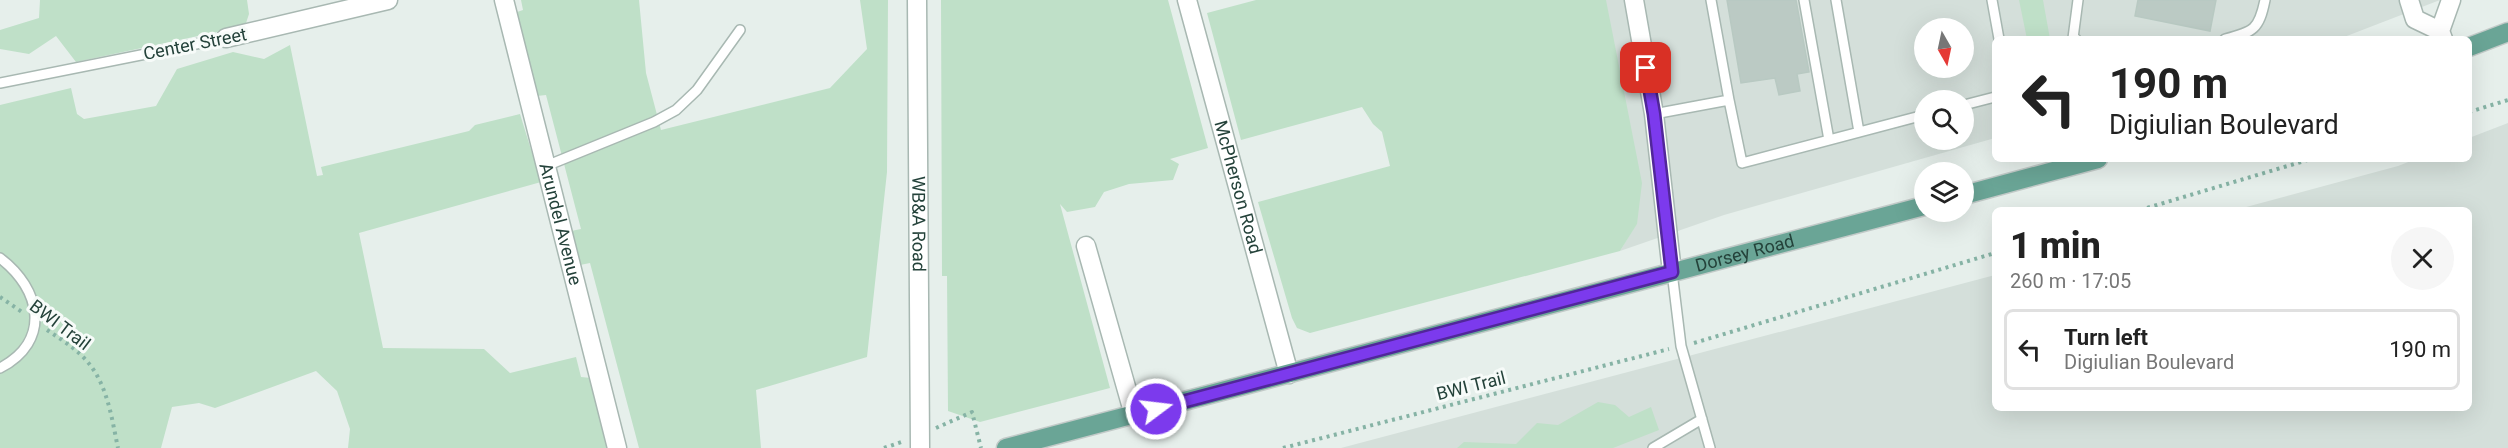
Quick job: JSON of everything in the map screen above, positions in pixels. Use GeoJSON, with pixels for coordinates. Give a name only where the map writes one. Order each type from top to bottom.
{"type":"FeatureCollection","features":[{"type":"Feature","properties":{"kind":"main road"},"geometry":{"type":"LineString","coordinates":[[2472,45],[2508,32]]}},
{"type":"Feature","properties":{"kind":"main road"},"geometry":{"type":"LineString","coordinates":[[1974,192],[2087,162]]}},
{"type":"Feature","properties":{"kind":"main road","name":"Dorsey Road"},"geometry":{"type":"LineString","coordinates":[[1006,448],[1914,209]]}},
{"type":"Feature","properties":{"kind":"street","name":"Center Street"},"geometry":{"type":"LineString","coordinates":[[226,38],[388,0]]}},
{"type":"Feature","properties":{"kind":"street","name":"Arundel Avenue"},"geometry":{"type":"LineString","coordinates":[[504,0],[617,448]]}},
{"type":"Feature","properties":{"kind":"street","name":"WB&A Road"},"geometry":{"type":"LineString","coordinates":[[917,0],[920,448]]}},
{"type":"Feature","properties":{"kind":"street","name":"McPherson Road"},"geometry":{"type":"LineString","coordinates":[[1187,0],[1288,374]]}},
{"type":"Feature","properties":{"kind":"street"},"geometry":{"type":"LineString","coordinates":[[1634,0],[1654,114],[1672,272]]}},
{"type":"Feature","properties":{"kind":"street"},"geometry":{"type":"LineString","coordinates":[[2409,0],[2415,19],[2441,35],[2451,0]]}},
{"type":"Feature","properties":{"kind":"street"},"geometry":{"type":"LineString","coordinates":[[1086,246],[1134,415]]}},
{"type":"Feature","properties":{"kind":"lane"},"geometry":{"type":"LineString","coordinates":[[1711,0],[1742,163],[1914,118]]}},
{"type":"Feature","properties":{"kind":"lane"},"geometry":{"type":"LineString","coordinates":[[1804,0],[1829,140]]}},
{"type":"Feature","properties":{"kind":"lane"},"geometry":{"type":"LineString","coordinates":[[1836,0],[1859,132]]}},
{"type":"Feature","properties":{"kind":"lane"},"geometry":{"type":"LineString","coordinates":[[1992,0],[1998,36]]}},
{"type":"Feature","properties":{"kind":"lane"},"geometry":{"type":"LineString","coordinates":[[2073,36],[2078,0]]}},
{"type":"Feature","properties":{"kind":"lane"},"geometry":{"type":"LineString","coordinates":[[2238,36],[2257,26],[2261,20],[2265,0]]}},
{"type":"Feature","properties":{"kind":"lane"},"geometry":{"type":"LineString","coordinates":[[546,166],[654,122],[676,110],[697,90],[740,30]]}},
{"type":"Feature","properties":{"kind":"lane","name":"Center Street"},"geometry":{"type":"LineString","coordinates":[[0,83],[226,38]]}},
{"type":"Feature","properties":{"kind":"lane"},"geometry":{"type":"LineString","coordinates":[[1974,102],[1992,98]]}},
{"type":"Feature","properties":{"kind":"lane"},"geometry":{"type":"LineString","coordinates":[[1654,114],[1729,100]]}},
{"type":"Feature","properties":{"kind":"lane"},"geometry":{"type":"LineString","coordinates":[[0,258],[14,268],[28,289],[36,322],[34,332],[24,350],[13,361],[0,368]]}},
{"type":"Feature","properties":{"kind":"lane"},"geometry":{"type":"LineString","coordinates":[[1672,272],[1681,346],[1710,448]]}},
{"type":"Feature","properties":{"kind":"lane"},"geometry":{"type":"LineString","coordinates":[[1653,448],[1702,419]]}},
{"type":"Feature","properties":{"kind":"path"},"geometry":{"type":"LineString","coordinates":[[2472,111],[2508,100]]}},
{"type":"Feature","properties":{"kind":"path"},"geometry":{"type":"LineString","coordinates":[[2150,207],[2301,162]]}},
{"type":"Feature","properties":{"kind":"path"},"geometry":{"type":"LineString","coordinates":[[1697,343],[1992,255]]}},
{"type":"Feature","properties":{"kind":"path","name":"BWI Trail"},"geometry":{"type":"LineString","coordinates":[[0,297],[81,355],[93,369],[105,393],[118,448]]}},
{"type":"Feature","properties":{"kind":"path","name":"BWI Trail"},"geometry":{"type":"LineString","coordinates":[[1283,448],[1666,350]]}},
{"type":"Feature","properties":{"kind":"path"},"geometry":{"type":"LineString","coordinates":[[972,412],[981,448]]}},
{"type":"Feature","properties":{"kind":"shaded area"},"geometry":{"type":"Polygon","coordinates":[[[1597,0],[2440,0],[2347,36],[1992,36],[1992,139],[1974,144],[1974,90],[1914,90],[1914,150],[1953,150],[1724,215],[1620,251],[1637,223],[1597,0]]]}},
{"type":"Feature","properties":{"kind":"shaded area"},"geometry":{"type":"Polygon","coordinates":[[[2508,123],[2508,448],[1341,448],[1992,276],[1992,411],[2472,411],[2472,207],[2246,207],[2408,162],[2472,162],[2472,137],[2508,123]]]}},
{"type":"Feature","properties":{"kind":"green space"},"geometry":{"type":"Polygon","coordinates":[[[40,0],[247,0],[249,14],[245,26],[76,62],[56,36],[29,54],[0,49],[0,30],[39,18],[40,0]]]}},
{"type":"Feature","properties":{"kind":"green space"},"geometry":{"type":"Polygon","coordinates":[[[521,0],[639,0],[646,73],[661,130],[830,88],[867,49],[860,0],[888,0],[887,172],[867,357],[756,390],[761,448],[639,448],[590,263],[580,265],[571,231],[581,229],[546,95],[537,96],[517,12],[523,10],[521,0]]]}},
{"type":"Feature","properties":{"kind":"green space"},"geometry":{"type":"Polygon","coordinates":[[[941,0],[1168,0],[1208,148],[1170,159],[1179,164],[1173,180],[1129,184],[1104,192],[1095,207],[1067,212],[1060,204],[1110,388],[980,422],[948,411],[947,276],[942,276],[941,0]]]}},
{"type":"Feature","properties":{"kind":"green space"},"geometry":{"type":"Polygon","coordinates":[[[1256,0],[1606,0],[1642,183],[1637,224],[1620,251],[1310,333],[1297,328],[1292,318],[1258,202],[1390,166],[1382,132],[1373,124],[1362,107],[1241,140],[1207,13],[1256,0]]]}},
{"type":"Feature","properties":{"kind":"green space"},"geometry":{"type":"Polygon","coordinates":[[[2019,0],[2043,0],[2049,36],[2026,36],[2019,0]]]}},
{"type":"Feature","properties":{"kind":"green space"},"geometry":{"type":"Polygon","coordinates":[[[290,45],[317,176],[323,175],[321,167],[469,131],[475,125],[520,114],[541,182],[359,233],[383,348],[484,349],[510,373],[576,357],[581,377],[591,378],[608,448],[348,448],[350,429],[337,391],[316,371],[215,408],[199,403],[172,407],[161,448],[0,448],[0,105],[71,88],[77,114],[84,119],[156,106],[177,69],[233,52],[264,59],[290,45]]]}},
{"type":"Feature","properties":{"kind":"green space"},"geometry":{"type":"Polygon","coordinates":[[[1598,402],[1615,405],[1629,417],[1651,407],[1659,430],[1613,448],[1457,448],[1464,442],[1516,444],[1537,423],[1558,425],[1598,402]]]}},
{"type":"Feature","properties":{"kind":"building"},"geometry":{"type":"Polygon","coordinates":[[[1727,0],[1796,0],[1809,72],[1797,74],[1800,91],[1779,95],[1775,78],[1741,83],[1727,0]]]}},
{"type":"Feature","properties":{"kind":"building"},"geometry":{"type":"Polygon","coordinates":[[[2138,0],[2216,0],[2210,31],[2135,16],[2138,0]]]}},
{"type":"Feature","properties":{"kind":"route"},"geometry":{"type":"LineString","coordinates":[[1156,409],[1672,272],[1654,114],[1646,68]]}}]}
